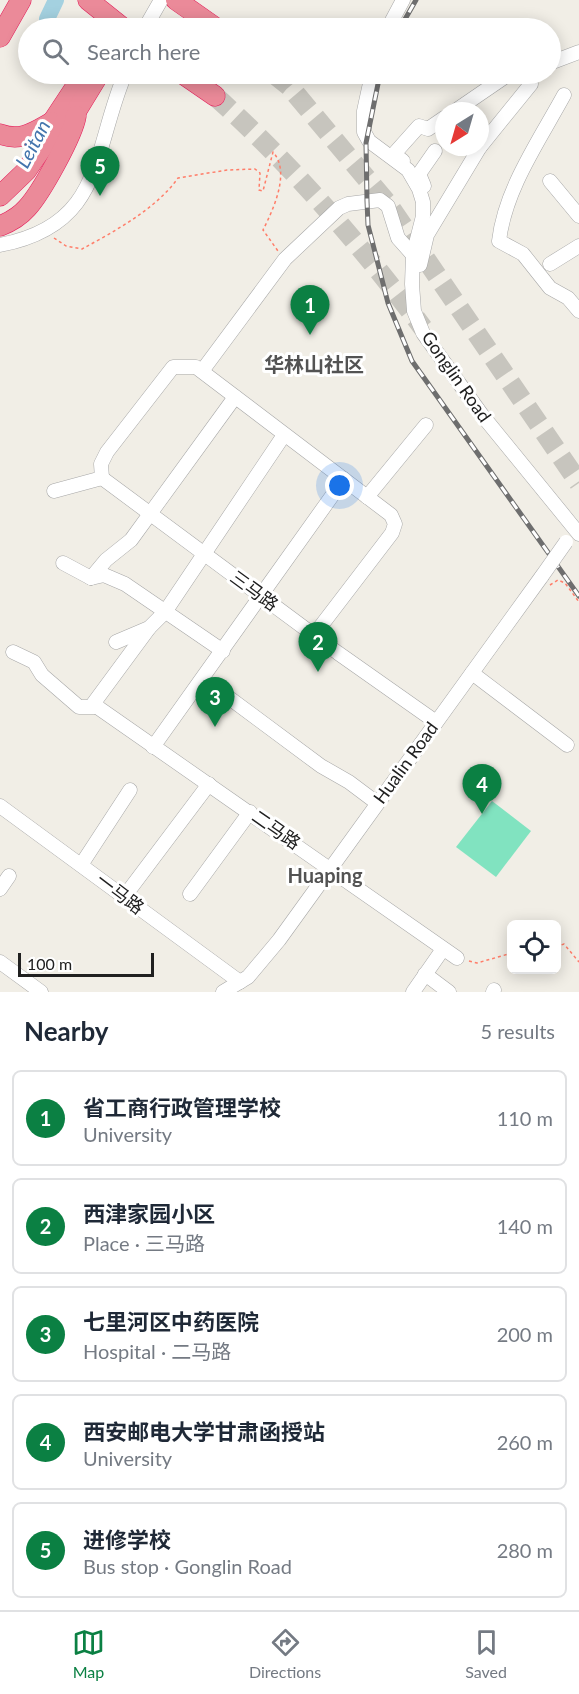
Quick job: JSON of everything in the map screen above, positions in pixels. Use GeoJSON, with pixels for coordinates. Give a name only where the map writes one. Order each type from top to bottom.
{"type":"FeatureCollection","features":[{"type":"Feature","properties":{"kind":"highway"},"geometry":{"type":"LineString","coordinates":[[0,37],[21,0]]}},
{"type":"Feature","properties":{"kind":"highway"},"geometry":{"type":"LineString","coordinates":[[176,0],[202,18]]}},
{"type":"Feature","properties":{"kind":"highway"},"geometry":{"type":"LineString","coordinates":[[93,4],[99,18]]}},
{"type":"Feature","properties":{"kind":"highway"},"geometry":{"type":"LineString","coordinates":[[93,4],[110,18]]}},
{"type":"Feature","properties":{"kind":"highway"},"geometry":{"type":"LineString","coordinates":[[0,186],[26,162],[77,84]]}},
{"type":"Feature","properties":{"kind":"highway"},"geometry":{"type":"LineString","coordinates":[[0,196],[26,171],[48,140],[77,110],[93,84]]}},
{"type":"Feature","properties":{"kind":"highway"},"geometry":{"type":"LineString","coordinates":[[197,84],[214,96]]}},
{"type":"Feature","properties":{"kind":"highway"},"geometry":{"type":"LineString","coordinates":[[0,226],[10,222],[28,207],[75,124],[77,110]]}},
{"type":"Feature","properties":{"kind":"highway"},"geometry":{"type":"LineString","coordinates":[[0,134],[13,138],[25,137],[52,122]]}},
{"type":"Feature","properties":{"kind":"street"},"geometry":{"type":"LineString","coordinates":[[151,18],[161,0]]}},
{"type":"Feature","properties":{"kind":"street"},"geometry":{"type":"LineString","coordinates":[[393,18],[403,0]]}},
{"type":"Feature","properties":{"kind":"street"},"geometry":{"type":"LineString","coordinates":[[561,59],[579,52]]}},
{"type":"Feature","properties":{"kind":"street"},"geometry":{"type":"LineString","coordinates":[[0,245],[45,232],[72,209],[95,168],[122,84]]}},
{"type":"Feature","properties":{"kind":"street","name":"Gonglin Road"},"geometry":{"type":"LineString","coordinates":[[370,84],[364,111],[364,132],[369,141],[408,170],[419,189],[423,202],[423,216],[413,255],[414,311],[423,333],[449,371],[523,467],[578,529]]}},
{"type":"Feature","properties":{"kind":"street"},"geometry":{"type":"LineString","coordinates":[[467,102],[493,84]]}},
{"type":"Feature","properties":{"kind":"street"},"geometry":{"type":"LineString","coordinates":[[489,136],[531,84]]}},
{"type":"Feature","properties":{"kind":"street"},"geometry":{"type":"LineString","coordinates":[[564,95],[511,195],[501,219],[499,241],[523,254],[550,288],[568,298],[579,311]]}},
{"type":"Feature","properties":{"kind":"street"},"geometry":{"type":"LineString","coordinates":[[435,124],[428,129],[419,126],[394,154],[419,174],[436,222]]}},
{"type":"Feature","properties":{"kind":"street"},"geometry":{"type":"LineString","coordinates":[[419,174],[435,151]]}},
{"type":"Feature","properties":{"kind":"street"},"geometry":{"type":"LineString","coordinates":[[449,371],[444,351],[426,321],[419,303],[420,260],[427,235],[475,156]]}},
{"type":"Feature","properties":{"kind":"street"},"geometry":{"type":"LineString","coordinates":[[550,181],[579,216]]}},
{"type":"Feature","properties":{"kind":"street"},"geometry":{"type":"LineString","coordinates":[[202,371],[285,259],[339,208],[348,204],[380,200],[388,206],[398,238],[413,255]]}},
{"type":"Feature","properties":{"kind":"street"},"geometry":{"type":"LineString","coordinates":[[550,264],[579,246]]}},
{"type":"Feature","properties":{"kind":"street"},"geometry":{"type":"LineString","coordinates":[[54,491],[102,478],[101,464],[107,452],[173,367],[196,367],[391,515],[395,524],[392,533],[314,635]]}},
{"type":"Feature","properties":{"kind":"street"},"geometry":{"type":"LineString","coordinates":[[91,578],[106,560],[131,540],[235,397]]}},
{"type":"Feature","properties":{"kind":"street"},"geometry":{"type":"LineString","coordinates":[[367,497],[426,425]]}},
{"type":"Feature","properties":{"kind":"street"},"geometry":{"type":"LineString","coordinates":[[13,652],[34,662],[42,675],[79,707],[96,705],[149,628],[165,612],[284,435]]}},
{"type":"Feature","properties":{"kind":"street","name":"三马路"},"geometry":{"type":"LineString","coordinates":[[102,478],[436,722]]}},
{"type":"Feature","properties":{"kind":"street"},"geometry":{"type":"LineString","coordinates":[[153,747],[345,479]]}},
{"type":"Feature","properties":{"kind":"street","name":"Hualin Road"},"geometry":{"type":"LineString","coordinates":[[223,992],[240,982],[279,940],[566,542],[578,529]]}},
{"type":"Feature","properties":{"kind":"street"},"geometry":{"type":"LineString","coordinates":[[63,563],[91,578],[104,575],[125,584],[223,651]]}},
{"type":"Feature","properties":{"kind":"street"},"geometry":{"type":"LineString","coordinates":[[116,642],[149,628]]}},
{"type":"Feature","properties":{"kind":"street"},"geometry":{"type":"LineString","coordinates":[[472,673],[567,745]]}},
{"type":"Feature","properties":{"kind":"street"},"geometry":{"type":"LineString","coordinates":[[220,691],[321,766],[349,782],[377,803]]}},
{"type":"Feature","properties":{"kind":"street","name":"二马路"},"geometry":{"type":"LineString","coordinates":[[96,705],[457,958]]}},
{"type":"Feature","properties":{"kind":"street"},"geometry":{"type":"LineString","coordinates":[[123,897],[209,784]]}},
{"type":"Feature","properties":{"kind":"street"},"geometry":{"type":"LineString","coordinates":[[81,865],[130,790]]}},
{"type":"Feature","properties":{"kind":"street","name":"一马路"},"geometry":{"type":"LineString","coordinates":[[0,806],[240,982]]}},
{"type":"Feature","properties":{"kind":"street"},"geometry":{"type":"LineString","coordinates":[[190,894],[250,812]]}},
{"type":"Feature","properties":{"kind":"street"},"geometry":{"type":"LineString","coordinates":[[0,889],[9,876]]}},
{"type":"Feature","properties":{"kind":"street"},"geometry":{"type":"LineString","coordinates":[[413,992],[443,949]]}},
{"type":"Feature","properties":{"kind":"street"},"geometry":{"type":"LineString","coordinates":[[0,962],[41,992]]}},
{"type":"Feature","properties":{"kind":"street"},"geometry":{"type":"LineString","coordinates":[[425,974],[449,992]]}},
{"type":"Feature","properties":{"kind":"path"},"geometry":{"type":"LineString","coordinates":[[45,232],[66,246],[82,249],[112,232],[169,190],[178,178],[227,170],[255,169],[260,173],[259,190],[263,191],[273,152],[279,164],[280,177],[272,212],[263,230],[285,259]]}},
{"type":"Feature","properties":{"kind":"path"},"geometry":{"type":"LineString","coordinates":[[558,580],[565,583],[579,602]]}},
{"type":"Feature","properties":{"kind":"path"},"geometry":{"type":"LineString","coordinates":[[561,945],[564,944],[579,962]]}},
{"type":"Feature","properties":{"kind":"path"},"geometry":{"type":"LineString","coordinates":[[457,958],[477,963],[507,954]]}},
{"type":"Feature","properties":{"kind":"green space"},"geometry":{"type":"Polygon","coordinates":[[[492,801],[531,831],[496,877],[456,847],[492,801]]]}},
{"type":"Feature","properties":{"kind":"waterway","name":"Leitan"},"geometry":{"type":"LineString","coordinates":[[47,18],[56,0]]}},
{"type":"Feature","properties":{"kind":"tunnel"},"geometry":{"type":"LineString","coordinates":[[286,84],[388,204],[579,483]]}},
{"type":"Feature","properties":{"kind":"tunnel"},"geometry":{"type":"LineString","coordinates":[[215,96],[244,122],[325,207],[423,328]]}},
{"type":"Feature","properties":{"kind":"railway"},"geometry":{"type":"LineString","coordinates":[[406,18],[416,0]]}},
{"type":"Feature","properties":{"kind":"railway"},"geometry":{"type":"LineString","coordinates":[[378,84],[366,143],[368,225],[388,303],[412,361],[579,596]]}},
{"type":"Feature","properties":{"kind":"place","name":"进修学校"},"geometry":{"type":"Point","coordinates":[100,196]}},
{"type":"Feature","properties":{"kind":"place","name":"省工商行政管理学校"},"geometry":{"type":"Point","coordinates":[310,335]}},
{"type":"Feature","properties":{"kind":"place","name":"西津家园小区"},"geometry":{"type":"Point","coordinates":[318,672]}},
{"type":"Feature","properties":{"kind":"place","name":"七里河区中药医院"},"geometry":{"type":"Point","coordinates":[215,727]}},
{"type":"Feature","properties":{"kind":"place","name":"西安邮电大学甘肃函授站"},"geometry":{"type":"Point","coordinates":[482,814]}},
{"type":"Feature","properties":{"kind":"district","name":"华林山社区"},"geometry":{"type":"Point","coordinates":[314,365]}},
{"type":"Feature","properties":{"kind":"district","name":"Huaping"},"geometry":{"type":"Point","coordinates":[325,876]}}]}
